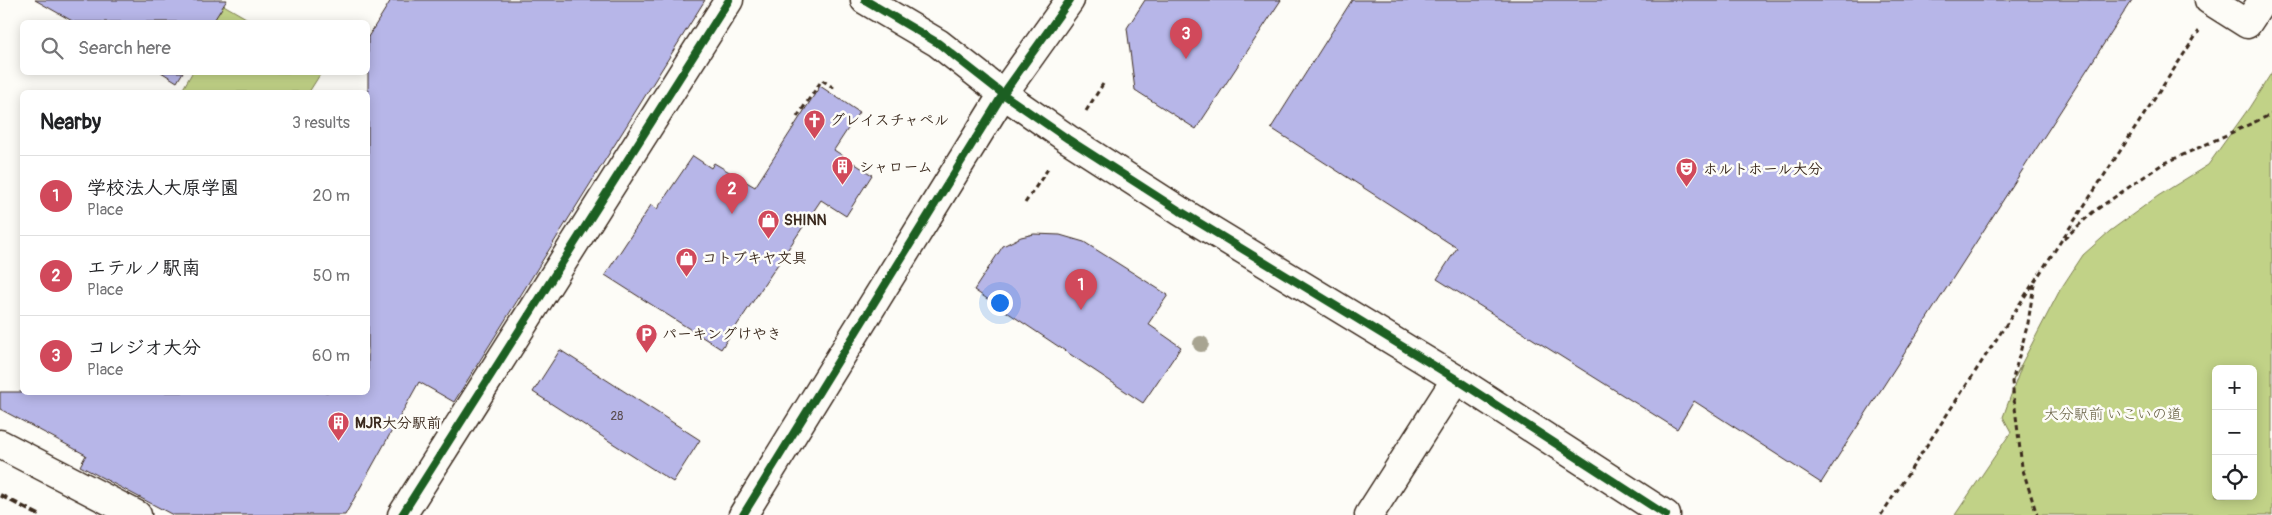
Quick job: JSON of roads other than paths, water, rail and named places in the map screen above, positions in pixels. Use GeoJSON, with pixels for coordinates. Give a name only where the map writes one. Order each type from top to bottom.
{"type":"FeatureCollection","features":[{"type":"Feature","properties":{"kind":"street"},"geometry":{"type":"LineString","coordinates":[[402,515],[729,0]]}},
{"type":"Feature","properties":{"kind":"street"},"geometry":{"type":"LineString","coordinates":[[865,0],[938,42],[1003,94],[1068,140],[1180,211],[1456,379],[1666,515]]}},
{"type":"Feature","properties":{"kind":"street"},"geometry":{"type":"LineString","coordinates":[[744,515],[1003,94],[1070,0]]}},
{"type":"Feature","properties":{"kind":"street"},"geometry":{"type":"LineString","coordinates":[[2209,0],[2248,24],[2263,0]]}},
{"type":"Feature","properties":{"kind":"street"},"geometry":{"type":"LineString","coordinates":[[1369,515],[1456,379]]}},
{"type":"Feature","properties":{"kind":"street"},"geometry":{"type":"LineString","coordinates":[[0,444],[137,515]]}},
{"type":"Feature","properties":{"kind":"railway"},"geometry":{"type":"LineString","coordinates":[[0,495],[39,515]]}},
{"type":"Feature","properties":{"kind":"place","name":"コレジオ大分"},"geometry":{"type":"Point","coordinates":[1186,59]}},
{"type":"Feature","properties":{"kind":"place","name":"グレイスチャペル"},"geometry":{"type":"Point","coordinates":[814,139]}},
{"type":"Feature","properties":{"kind":"place","name":"シャローム"},"geometry":{"type":"Point","coordinates":[843,186]}},
{"type":"Feature","properties":{"kind":"place","name":"ホルトホール大分"},"geometry":{"type":"Point","coordinates":[1687,188]}},
{"type":"Feature","properties":{"kind":"place","name":"エテルノ駅南"},"geometry":{"type":"Point","coordinates":[732,214]}},
{"type":"Feature","properties":{"kind":"place","name":"SHINN"},"geometry":{"type":"Point","coordinates":[768,239]}},
{"type":"Feature","properties":{"kind":"place","name":"コトブキヤ文具"},"geometry":{"type":"Point","coordinates":[686,277]}},
{"type":"Feature","properties":{"kind":"place","name":"学校法人大原学園"},"geometry":{"type":"Point","coordinates":[1081,310]}},
{"type":"Feature","properties":{"kind":"place","name":"パーキングけやき"},"geometry":{"type":"Point","coordinates":[646,353]}},
{"type":"Feature","properties":{"kind":"place","name":"MJR大分駅前"},"geometry":{"type":"Point","coordinates":[339,442]}},
{"type":"Feature","properties":{"kind":"park label","name":"大分駅前 いこいの道"},"geometry":{"type":"Point","coordinates":[2113,414]}}]}
